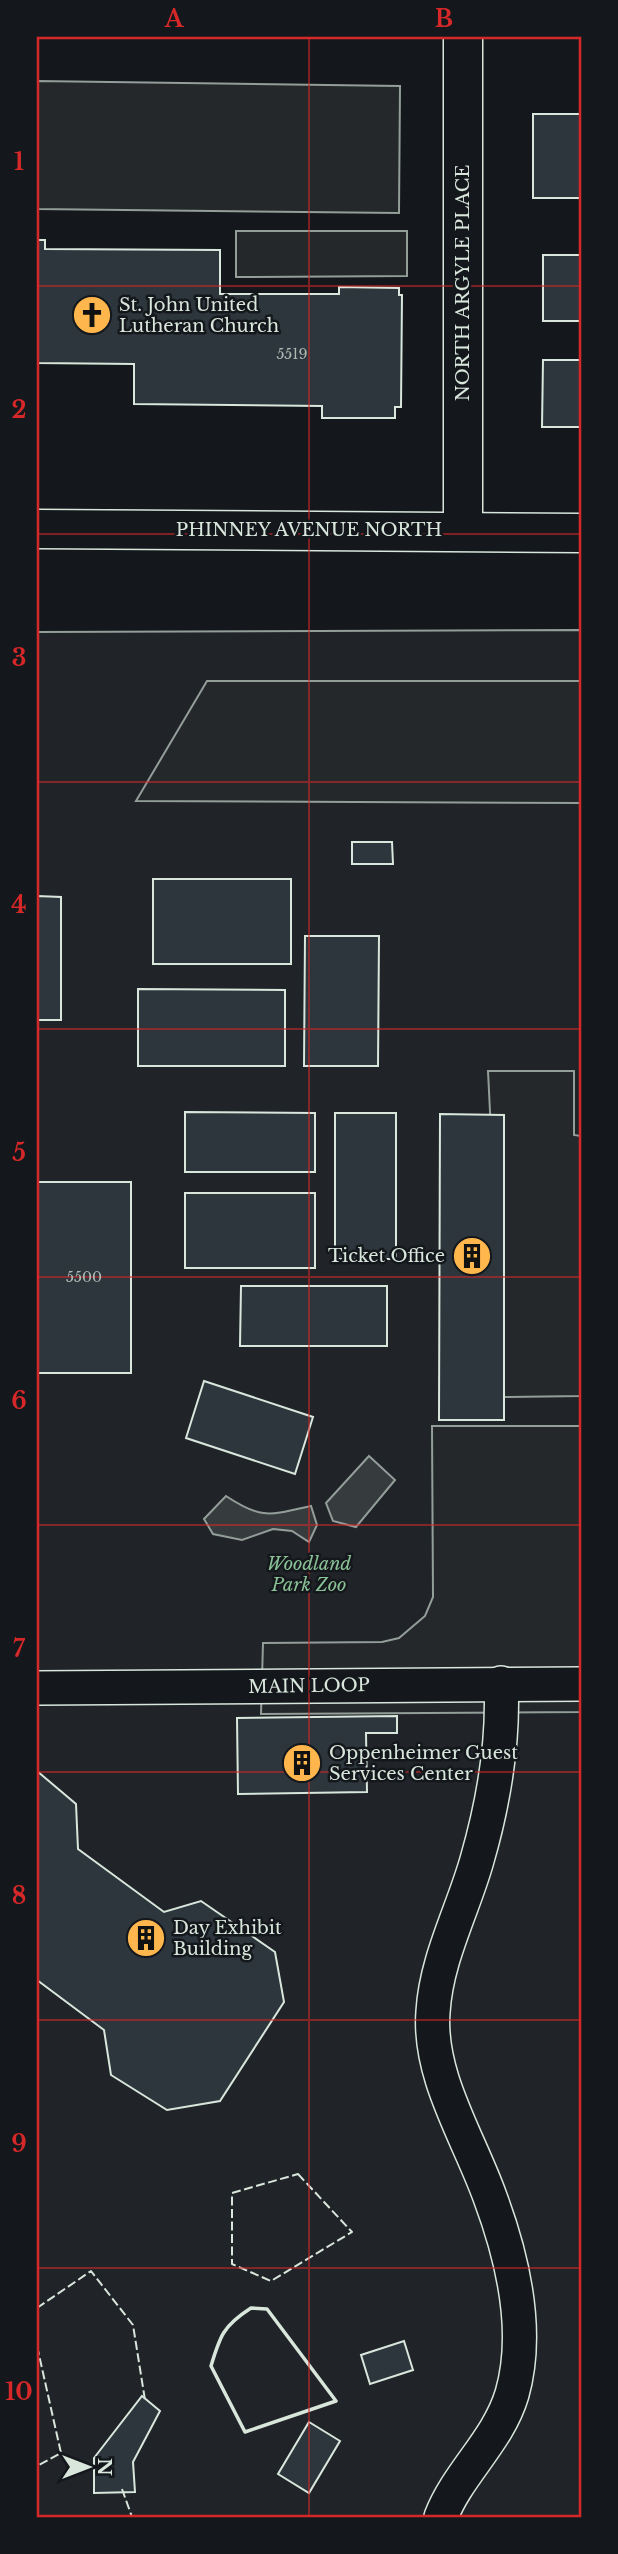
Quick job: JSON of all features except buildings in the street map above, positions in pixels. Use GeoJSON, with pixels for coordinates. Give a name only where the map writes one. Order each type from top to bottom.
{"type":"FeatureCollection","features":[{"type":"Feature","properties":{"kind":"street","name":"NORTH ARGYLE PLACE"},"geometry":{"type":"LineString","coordinates":[[463,37],[463,530]]}},
{"type":"Feature","properties":{"kind":"street","name":"PHINNEY AVENUE NORTH"},"geometry":{"type":"LineString","coordinates":[[37,529],[463,530],[581,533]]}},
{"type":"Feature","properties":{"kind":"street"},"geometry":{"type":"LineString","coordinates":[[441,2517],[492,2437],[512,2394],[518,2353],[519,2310],[512,2274],[491,2198],[458,2122],[433,2041],[438,1975],[477,1861],[501,1751],[501,1683]]}},
{"type":"Feature","properties":{"kind":"street","name":"MAIN LOOP"},"geometry":{"type":"LineString","coordinates":[[37,1688],[581,1684]]}},
{"type":"Feature","properties":{"kind":"green space","name":"Woodland Park Zoo"},"geometry":{"type":"Polygon","coordinates":[[[581,630],[581,2517],[37,2517],[37,632],[581,630]]]}},
{"type":"Feature","properties":{"kind":"shaded area"},"geometry":{"type":"Polygon","coordinates":[[[37,81],[400,86],[399,213],[37,209],[37,81]]]}},
{"type":"Feature","properties":{"kind":"shaded area"},"geometry":{"type":"Polygon","coordinates":[[[236,231],[407,231],[407,276],[236,277],[236,231]]]}},
{"type":"Feature","properties":{"kind":"shaded area"},"geometry":{"type":"Polygon","coordinates":[[[207,681],[581,681],[581,803],[136,801],[207,681]]]}},
{"type":"Feature","properties":{"kind":"shaded area"},"geometry":{"type":"Polygon","coordinates":[[[488,1071],[574,1071],[574,1135],[581,1136],[581,1396],[504,1397],[488,1071]]]}},
{"type":"Feature","properties":{"kind":"shaded area"},"geometry":{"type":"Polygon","coordinates":[[[432,1426],[581,1426],[580,1712],[261,1714],[263,1643],[382,1642],[399,1638],[425,1616],[433,1597],[432,1426]]]}},
{"type":"Feature","properties":{"kind":"shaded area"},"geometry":{"type":"Polygon","coordinates":[[[369,1456],[395,1480],[356,1527],[333,1521],[326,1503],[369,1456]]]}},
{"type":"Feature","properties":{"kind":"shaded area"},"geometry":{"type":"Polygon","coordinates":[[[226,1496],[258,1512],[285,1512],[311,1506],[317,1525],[309,1542],[292,1531],[273,1529],[242,1540],[213,1534],[204,1519],[226,1496]]]}},
{"type":"Feature","properties":{"kind":"fence"},"geometry":{"type":"LineString","coordinates":[[298,2174],[352,2232],[271,2281],[232,2264],[232,2193],[298,2174]]}},
{"type":"Feature","properties":{"kind":"fence"},"geometry":{"type":"LineString","coordinates":[[37,2308],[91,2271],[133,2325],[145,2400]]}},
{"type":"Feature","properties":{"kind":"fence"},"geometry":{"type":"LineString","coordinates":[[37,2346],[61,2453],[37,2466]]}},
{"type":"Feature","properties":{"kind":"fence"},"geometry":{"type":"LineString","coordinates":[[122,2489],[132,2517]]}},
{"type":"Feature","properties":{"kind":"wall"},"geometry":{"type":"LineString","coordinates":[[251,2308],[267,2309],[336,2401],[245,2432],[211,2366],[228,2326],[251,2308]]}},
{"type":"Feature","properties":{"kind":"place","name":"St. John United Lutheran Church"},"geometry":{"type":"Point","coordinates":[92,315]}},
{"type":"Feature","properties":{"kind":"place","name":"Ticket Office"},"geometry":{"type":"Point","coordinates":[472,1256]}},
{"type":"Feature","properties":{"kind":"place","name":"Oppenheimer Guest Services Center"},"geometry":{"type":"Point","coordinates":[302,1763]}},
{"type":"Feature","properties":{"kind":"place","name":"Day Exhibit Building"},"geometry":{"type":"Point","coordinates":[146,1938]}}]}
